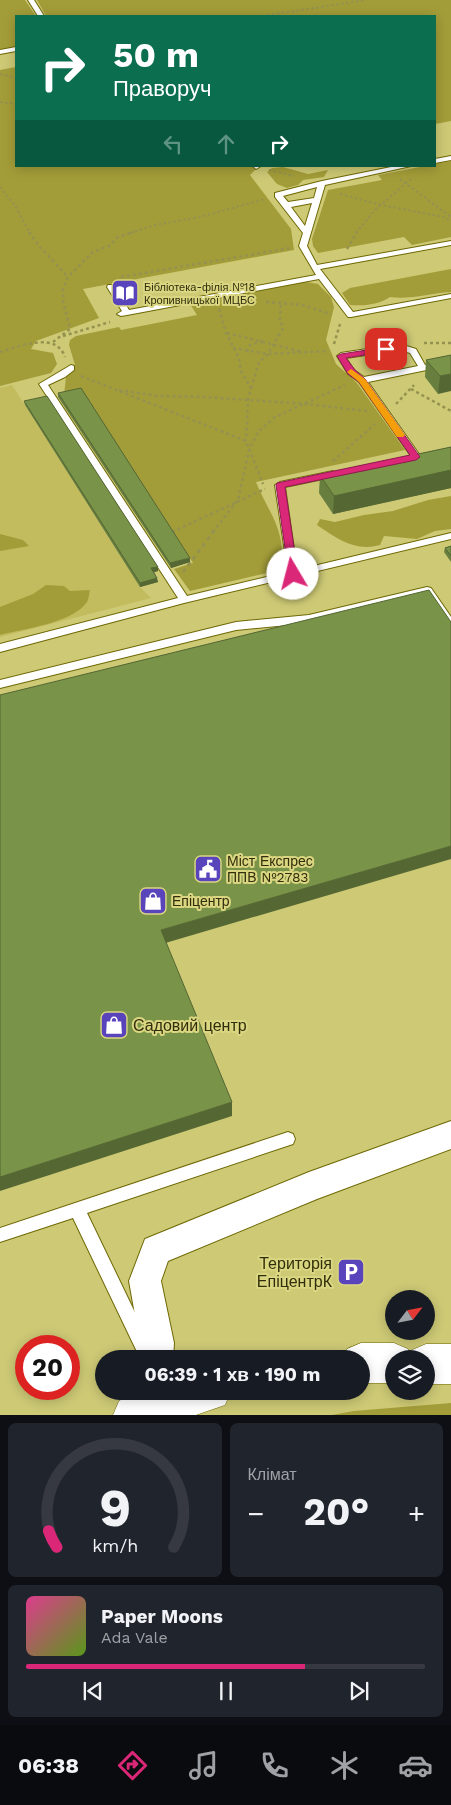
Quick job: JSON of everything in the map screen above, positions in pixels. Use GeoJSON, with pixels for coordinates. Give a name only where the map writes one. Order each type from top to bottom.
{"type":"FeatureCollection","features":[{"type":"Feature","properties":{"kind":"street"},"geometry":{"type":"LineString","coordinates":[[156,1350],[145,1282],[156,1250],[309,1187],[451,1136]]}},
{"type":"Feature","properties":{"kind":"street"},"geometry":{"type":"LineString","coordinates":[[370,1363],[385,1363]]}},
{"type":"Feature","properties":{"kind":"street"},"geometry":{"type":"LineString","coordinates":[[435,1364],[451,1364]]}},
{"type":"Feature","properties":{"kind":"street"},"geometry":{"type":"LineString","coordinates":[[141,1405],[166,1400]]}},
{"type":"Feature","properties":{"kind":"lane"},"geometry":{"type":"LineString","coordinates":[[31,0],[40,15]]}},
{"type":"Feature","properties":{"kind":"lane"},"geometry":{"type":"LineString","coordinates":[[0,52],[15,49]]}},
{"type":"Feature","properties":{"kind":"lane"},"geometry":{"type":"LineString","coordinates":[[436,161],[451,158]]}},
{"type":"Feature","properties":{"kind":"lane"},"geometry":{"type":"LineString","coordinates":[[306,232],[278,195],[322,183],[403,167]]}},
{"type":"Feature","properties":{"kind":"lane"},"geometry":{"type":"LineString","coordinates":[[322,183],[303,246],[315,268],[351,315],[451,296]]}},
{"type":"Feature","properties":{"kind":"lane"},"geometry":{"type":"LineString","coordinates":[[286,206],[317,200]]}},
{"type":"Feature","properties":{"kind":"lane"},"geometry":{"type":"LineString","coordinates":[[315,268],[451,243]]}},
{"type":"Feature","properties":{"kind":"lane"},"geometry":{"type":"LineString","coordinates":[[111,287],[124,314],[321,276]]}},
{"type":"Feature","properties":{"kind":"lane"},"geometry":{"type":"LineString","coordinates":[[426,367],[413,351],[400,347],[341,356],[351,372],[362,380],[411,458],[427,454]]}},
{"type":"Feature","properties":{"kind":"lane"},"geometry":{"type":"LineString","coordinates":[[362,380],[451,362]]}},
{"type":"Feature","properties":{"kind":"lane"},"geometry":{"type":"LineString","coordinates":[[71,368],[62,375],[43,384],[184,600]]}},
{"type":"Feature","properties":{"kind":"lane"},"geometry":{"type":"LineString","coordinates":[[293,574],[280,485],[339,473]]}},
{"type":"Feature","properties":{"kind":"lane"},"geometry":{"type":"LineString","coordinates":[[0,648],[184,600],[451,536]]}},
{"type":"Feature","properties":{"kind":"lane"},"geometry":{"type":"LineString","coordinates":[[0,684],[236,626],[309,619],[427,590],[451,625]]}},
{"type":"Feature","properties":{"kind":"lane"},"geometry":{"type":"LineString","coordinates":[[0,1235],[288,1139]]}},
{"type":"Feature","properties":{"kind":"lane"},"geometry":{"type":"LineString","coordinates":[[77,1209],[145,1350]]}},
{"type":"Feature","properties":{"kind":"path"},"geometry":{"type":"LineString","coordinates":[[268,15],[366,0]]}},
{"type":"Feature","properties":{"kind":"path"},"geometry":{"type":"LineString","coordinates":[[0,74],[15,78]]}},
{"type":"Feature","properties":{"kind":"path"},"geometry":{"type":"LineString","coordinates":[[0,102],[15,104]]}},
{"type":"Feature","properties":{"kind":"path"},"geometry":{"type":"LineString","coordinates":[[257,167],[322,183],[328,190],[381,205],[451,219]]}},
{"type":"Feature","properties":{"kind":"path"},"geometry":{"type":"LineString","coordinates":[[389,170],[451,219]]}},
{"type":"Feature","properties":{"kind":"path"},"geometry":{"type":"LineString","coordinates":[[341,264],[351,238],[381,205],[413,178]]}},
{"type":"Feature","properties":{"kind":"path"},"geometry":{"type":"LineString","coordinates":[[0,186],[13,198],[37,243],[68,277]]}},
{"type":"Feature","properties":{"kind":"path"},"geometry":{"type":"LineString","coordinates":[[0,352],[25,344],[53,342],[70,329],[63,301],[63,289],[68,277],[93,252],[109,246],[118,237],[155,225],[200,217],[278,195]]}},
{"type":"Feature","properties":{"kind":"path"},"geometry":{"type":"LineString","coordinates":[[111,287],[116,278],[303,246]]}},
{"type":"Feature","properties":{"kind":"path"},"geometry":{"type":"LineString","coordinates":[[265,489],[246,440],[248,401],[259,362],[268,354],[272,344],[283,328],[280,319],[282,302],[277,294],[278,284]]}},
{"type":"Feature","properties":{"kind":"path"},"geometry":{"type":"LineString","coordinates":[[251,388],[240,371],[239,358],[226,333],[216,296],[236,300],[282,302],[322,310],[342,319]]}},
{"type":"Feature","properties":{"kind":"path"},"geometry":{"type":"LineString","coordinates":[[62,336],[105,325],[124,314]]}},
{"type":"Feature","properties":{"kind":"path"},"geometry":{"type":"LineString","coordinates":[[341,356],[334,345],[335,336],[342,319],[351,315]]}},
{"type":"Feature","properties":{"kind":"path"},"geometry":{"type":"LineString","coordinates":[[226,333],[307,353]]}},
{"type":"Feature","properties":{"kind":"path"},"geometry":{"type":"LineString","coordinates":[[247,352],[250,345],[263,341]]}},
{"type":"Feature","properties":{"kind":"path"},"geometry":{"type":"LineString","coordinates":[[53,342],[62,348],[71,368],[79,376],[246,440]]}},
{"type":"Feature","properties":{"kind":"path"},"geometry":{"type":"LineString","coordinates":[[311,479],[411,389],[426,367]]}},
{"type":"Feature","properties":{"kind":"path"},"geometry":{"type":"LineString","coordinates":[[173,584],[212,537],[238,500],[249,450],[258,432],[275,416],[348,384],[351,372]]}},
{"type":"Feature","properties":{"kind":"path"},"geometry":{"type":"LineString","coordinates":[[390,375],[451,412]]}},
{"type":"Feature","properties":{"kind":"path"},"geometry":{"type":"LineString","coordinates":[[110,388],[158,396],[206,397],[305,404],[385,414]]}},
{"type":"Feature","properties":{"kind":"path"},"geometry":{"type":"LineString","coordinates":[[148,545],[238,500],[280,485]]}},
{"type":"Feature","properties":{"kind":"shaded area"},"geometry":{"type":"Polygon","coordinates":[[[0,0],[25,0],[35,15],[15,15],[15,47],[0,50],[0,0]]]}},
{"type":"Feature","properties":{"kind":"shaded area"},"geometry":{"type":"Polygon","coordinates":[[[37,0],[451,0],[451,121],[436,124],[436,15],[45,15],[37,0]]]}},
{"type":"Feature","properties":{"kind":"shaded area"},"geometry":{"type":"Polygon","coordinates":[[[15,67],[15,167],[258,167],[250,175],[291,229],[294,250],[83,289],[99,318],[36,341],[31,349],[53,353],[57,364],[51,373],[0,386],[0,70],[15,67]]]}},
{"type":"Feature","properties":{"kind":"shaded area"},"geometry":{"type":"Polygon","coordinates":[[[451,161],[451,237],[412,245],[404,237],[318,253],[313,246],[312,239],[328,190],[382,180],[378,175],[420,167],[436,167],[436,164],[451,161]]]}},
{"type":"Feature","properties":{"kind":"shaded area"},"geometry":{"type":"Polygon","coordinates":[[[283,167],[308,174],[328,170],[324,177],[303,180],[298,185],[287,188],[277,184],[267,172],[272,168],[283,167]]]}},
{"type":"Feature","properties":{"kind":"shaded area"},"geometry":{"type":"Polygon","coordinates":[[[451,269],[451,292],[405,298],[390,297],[376,303],[360,305],[350,305],[342,293],[350,288],[451,269]]]}},
{"type":"Feature","properties":{"kind":"shaded area"},"geometry":{"type":"Polygon","coordinates":[[[306,282],[318,284],[331,297],[334,307],[326,340],[336,364],[357,383],[405,450],[256,482],[279,534],[282,557],[280,570],[190,591],[174,569],[193,563],[82,391],[64,395],[66,377],[75,365],[69,345],[70,340],[76,336],[119,327],[121,330],[197,315],[190,304],[306,282]]]}},
{"type":"Feature","properties":{"kind":"shaded area"},"geometry":{"type":"Polygon","coordinates":[[[12,385],[140,587],[151,598],[0,637],[0,388],[12,385]]]}},
{"type":"Feature","properties":{"kind":"shaded area"},"geometry":{"type":"Polygon","coordinates":[[[451,496],[451,529],[435,531],[417,539],[384,536],[380,545],[363,547],[347,543],[317,525],[320,519],[335,522],[393,511],[428,500],[451,496]]]}},
{"type":"Feature","properties":{"kind":"shaded area"},"geometry":{"type":"Polygon","coordinates":[[[0,534],[23,540],[29,546],[0,551],[0,534]]]}},
{"type":"Feature","properties":{"kind":"shaded area"},"geometry":{"type":"Polygon","coordinates":[[[46,585],[64,586],[70,591],[90,590],[88,601],[71,615],[59,620],[0,635],[0,607],[33,594],[46,585]]]}},
{"type":"Feature","properties":{"kind":"shaded area"},"geometry":{"type":"Polygon","coordinates":[[[451,1403],[451,1415],[332,1415],[354,1411],[451,1403]]]}},
{"type":"Feature","properties":{"kind":"building"},"geometry":{"type":"Polygon","coordinates":[[[451,355],[451,374],[440,376],[426,360],[451,355]]]}},
{"type":"Feature","properties":{"kind":"building"},"geometry":{"type":"Polygon","coordinates":[[[81,388],[190,558],[170,563],[58,393],[81,388]]]}},
{"type":"Feature","properties":{"kind":"building"},"geometry":{"type":"Polygon","coordinates":[[[47,396],[158,567],[151,568],[157,578],[140,583],[24,401],[47,396]]]}},
{"type":"Feature","properties":{"kind":"building"},"geometry":{"type":"Polygon","coordinates":[[[451,447],[451,470],[334,496],[320,475],[451,447]]]}},
{"type":"Feature","properties":{"kind":"building"},"geometry":{"type":"Polygon","coordinates":[[[451,546],[451,556],[445,548],[451,546]]]}},
{"type":"Feature","properties":{"kind":"building","name":"Епіцентр"},"geometry":{"type":"Polygon","coordinates":[[[429,590],[451,622],[451,846],[161,930],[232,1102],[0,1177],[0,695],[429,590]]]}},
{"type":"Feature","properties":{"kind":"slow traffic"},"geometry":{"type":"LineString","coordinates":[[351,372],[362,380],[400,435]]}},
{"type":"Feature","properties":{"kind":"place","name":"Бібліотека-філія №18 Кропивницької МЦБС"},"geometry":{"type":"Point","coordinates":[125,293]}},
{"type":"Feature","properties":{"kind":"place","name":"Міст Експрес ППВ №2783"},"geometry":{"type":"Point","coordinates":[208,869]}},
{"type":"Feature","properties":{"kind":"place","name":"Епіцентр"},"geometry":{"type":"Point","coordinates":[153,901]}},
{"type":"Feature","properties":{"kind":"place","name":"Садовий центр"},"geometry":{"type":"Point","coordinates":[114,1025]}},
{"type":"Feature","properties":{"kind":"place","name":"Територія ЕпіцентрК"},"geometry":{"type":"Point","coordinates":[351,1272]}},
{"type":"Feature","properties":{"kind":"route"},"geometry":{"type":"LineString","coordinates":[[293,574],[280,485],[416,457],[362,380],[351,372],[341,356],[386,349]]}}]}
